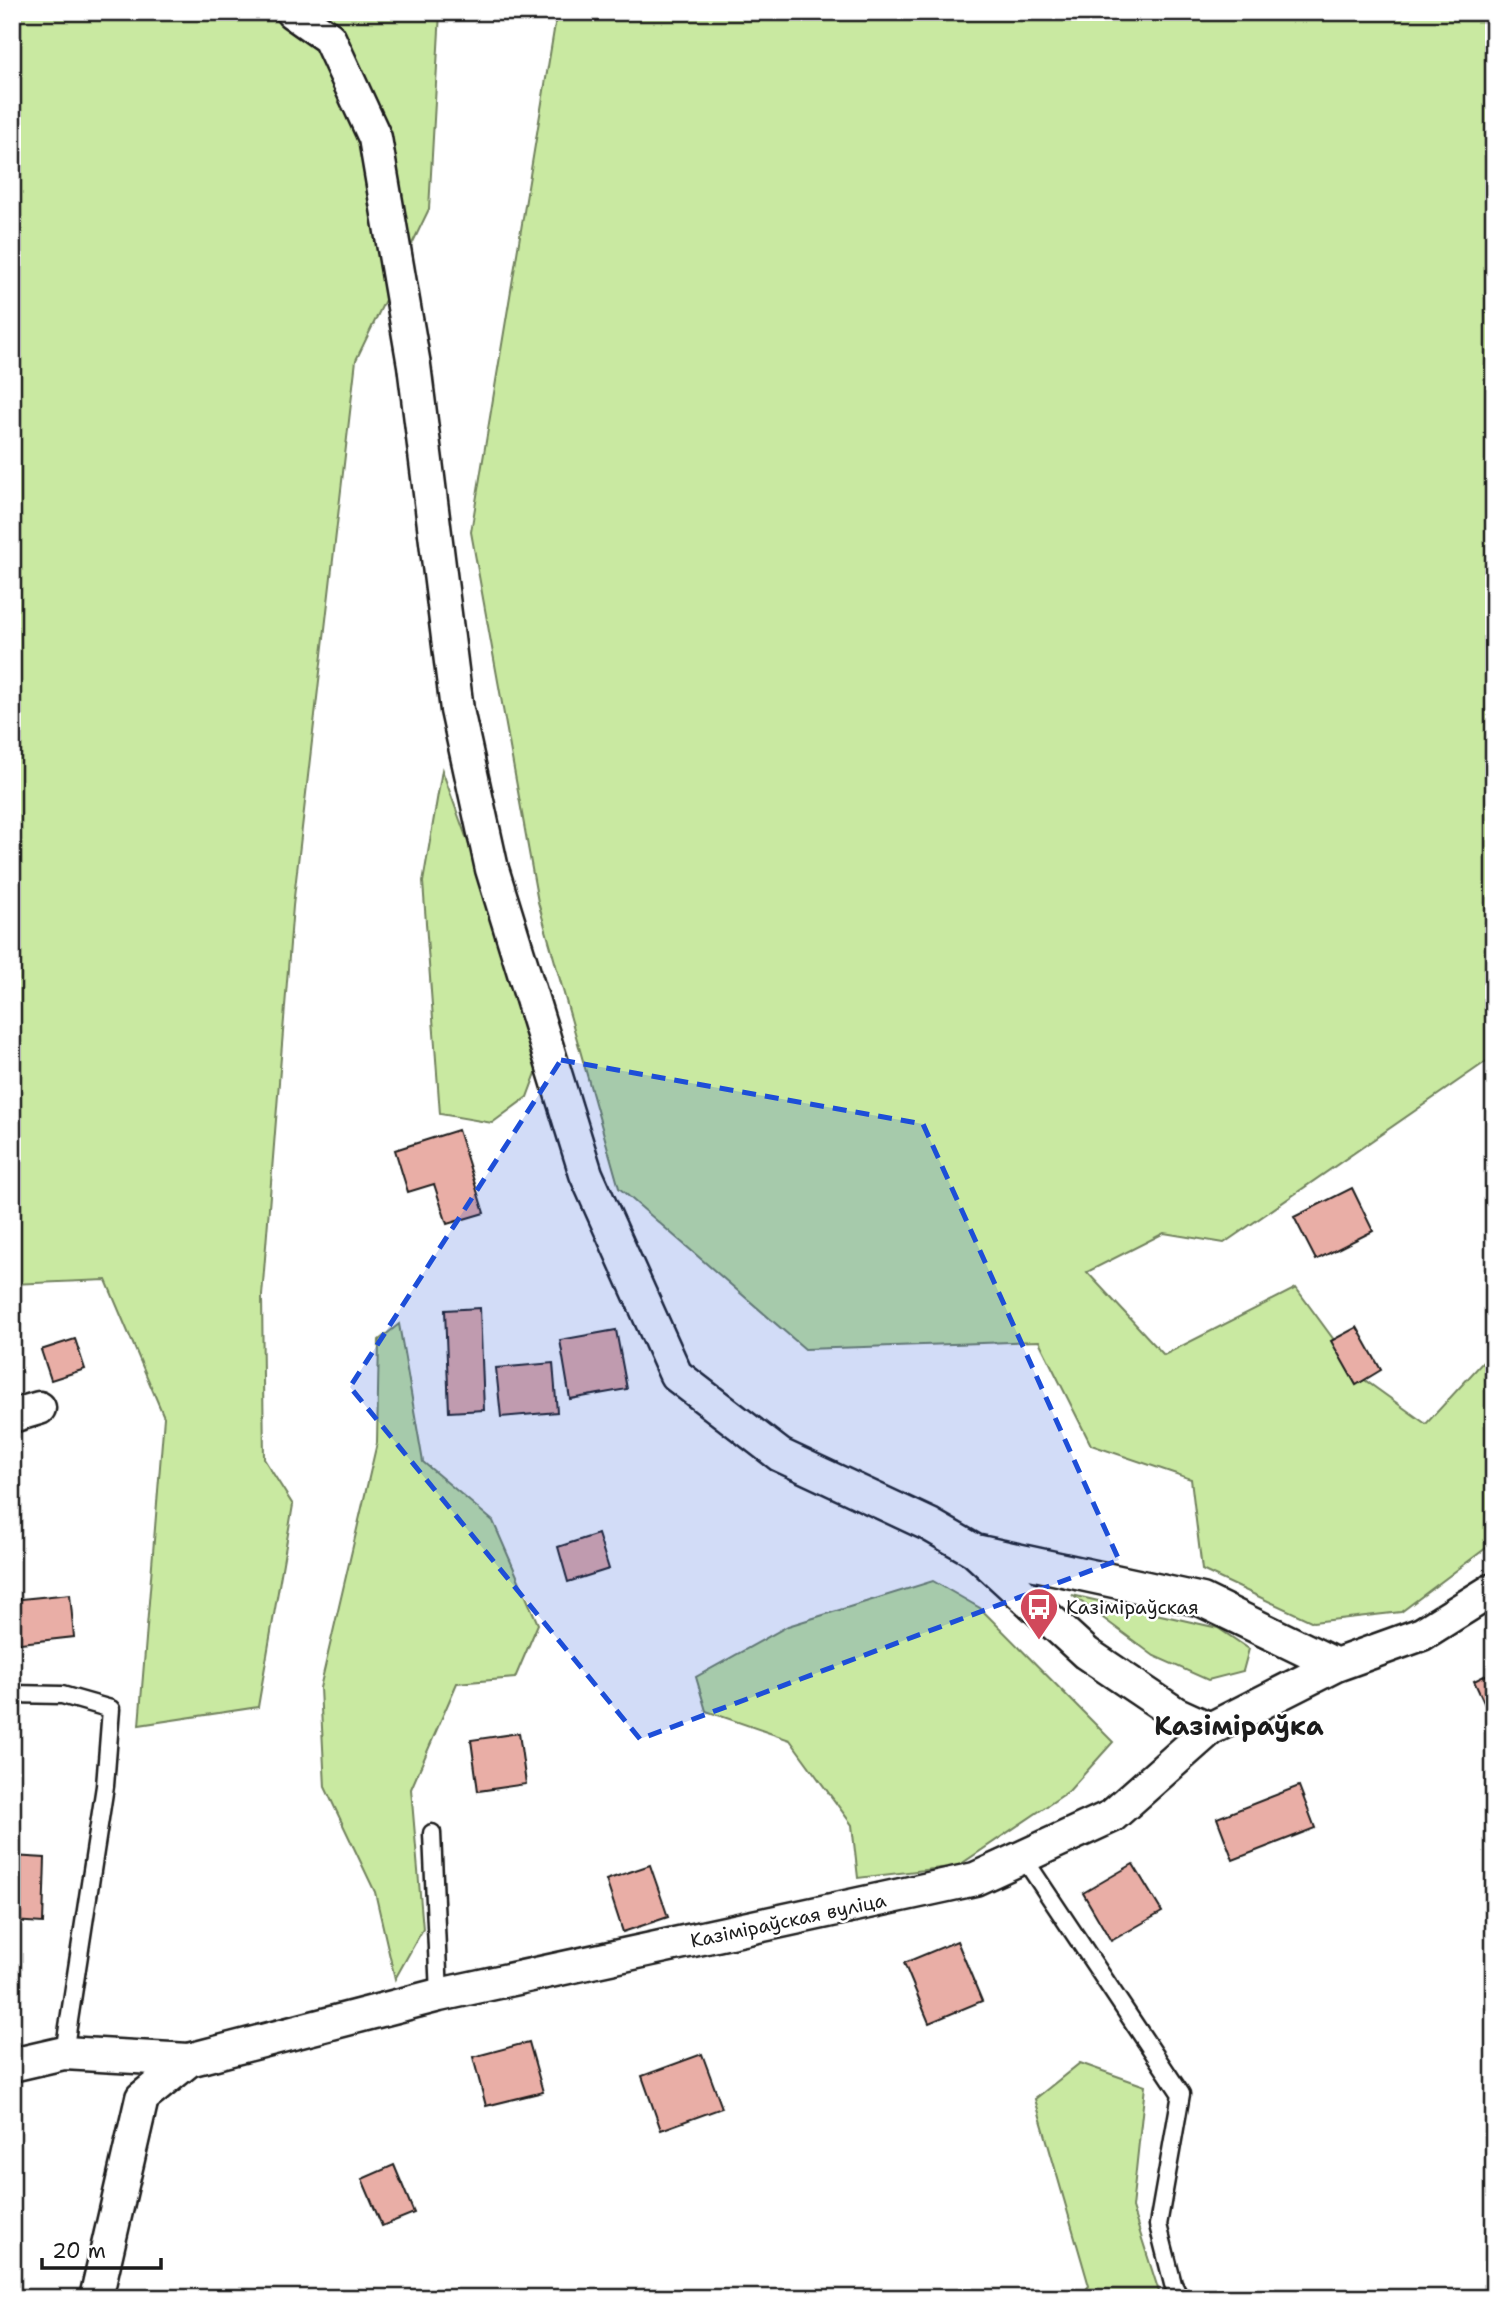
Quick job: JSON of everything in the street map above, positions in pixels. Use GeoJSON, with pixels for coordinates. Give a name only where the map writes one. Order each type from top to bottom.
{"type":"FeatureCollection","features":[{"type":"Feature","properties":{"kind":"street"},"geometry":{"type":"LineString","coordinates":[[292,12],[329,38],[375,138],[414,365],[457,710],[492,870],[586,1174],[676,1375],[780,1455],[930,1525],[975,1551],[1086,1653],[1175,1713],[1210,1729]]}},
{"type":"Feature","properties":{"kind":"street"},"geometry":{"type":"LineString","coordinates":[[975,1551],[1202,1600],[1336,1665]]}},
{"type":"Feature","properties":{"kind":"street","name":"Казіміраўская вуліца"},"geometry":{"type":"LineString","coordinates":[[12,2065],[64,2053],[189,2060],[439,1995],[975,1879],[1112,1816],[1210,1729],[1336,1665],[1422,1634],[1494,1589]]}},
{"type":"Feature","properties":{"kind":"street","name":"Казіміраўская вуліца"},"geometry":{"type":"LineString","coordinates":[[96,2298],[142,2098],[189,2060]]}},
{"type":"Feature","properties":{"kind":"lane"},"geometry":{"type":"LineString","coordinates":[[12,1694],[62,1695],[111,1709],[105,1786],[64,2053]]}},
{"type":"Feature","properties":{"kind":"lane"},"geometry":{"type":"LineString","coordinates":[[432,1833],[439,1995]]}},
{"type":"Feature","properties":{"kind":"lane"},"geometry":{"type":"LineString","coordinates":[[1023,1857],[1181,2094],[1158,2225],[1173,2284],[1180,2298]]}},
{"type":"Feature","properties":{"kind":"highlighted area"},"geometry":{"type":"Polygon","coordinates":[[[561,1060],[923,1124],[1119,1560],[640,1739],[350,1387],[561,1060]]]}},
{"type":"Feature","properties":{"kind":"green space"},"geometry":{"type":"Polygon","coordinates":[[[12,12],[440,12],[429,209],[356,360],[293,906],[262,1296],[264,1459],[293,1505],[258,1707],[139,1725],[164,1417],[106,1280],[12,1284],[12,12]]]}},
{"type":"Feature","properties":{"kind":"green space"},"geometry":{"type":"Polygon","coordinates":[[[557,12],[1494,12],[1494,1056],[1224,1243],[1164,1233],[1087,1272],[1164,1355],[1296,1288],[1362,1378],[1426,1424],[1494,1350],[1494,1542],[1401,1612],[1313,1622],[1202,1570],[1191,1479],[1091,1445],[1039,1341],[805,1349],[619,1188],[538,902],[471,532],[557,12]]]}},
{"type":"Feature","properties":{"kind":"green space"},"geometry":{"type":"Polygon","coordinates":[[[442,770],[470,848],[539,1065],[527,1097],[492,1123],[440,1114],[423,882],[442,770]]]}},
{"type":"Feature","properties":{"kind":"green space"},"geometry":{"type":"Polygon","coordinates":[[[399,1324],[423,1462],[493,1521],[538,1624],[515,1678],[457,1683],[411,1789],[423,1929],[395,1979],[375,1892],[325,1787],[320,1688],[377,1443],[379,1340],[399,1324]]]}},
{"type":"Feature","properties":{"kind":"green space"},"geometry":{"type":"Polygon","coordinates":[[[933,1581],[980,1608],[1113,1742],[1069,1791],[958,1866],[858,1878],[852,1825],[790,1740],[706,1711],[696,1677],[788,1626],[933,1581]]]}},
{"type":"Feature","properties":{"kind":"green space"},"geometry":{"type":"Polygon","coordinates":[[[1072,1595],[1218,1628],[1249,1649],[1243,1671],[1208,1680],[1154,1656],[1072,1595]]]}},
{"type":"Feature","properties":{"kind":"green space"},"geometry":{"type":"Polygon","coordinates":[[[1080,2063],[1145,2086],[1132,2208],[1161,2298],[1078,2298],[1089,2286],[1035,2099],[1080,2063]]]}},
{"type":"Feature","properties":{"kind":"building"},"geometry":{"type":"Polygon","coordinates":[[[458,1130],[484,1213],[447,1224],[434,1184],[408,1192],[395,1150],[458,1130]]]}},
{"type":"Feature","properties":{"kind":"building"},"geometry":{"type":"Polygon","coordinates":[[[1352,1188],[1373,1231],[1316,1260],[1294,1217],[1352,1188]]]}},
{"type":"Feature","properties":{"kind":"building"},"geometry":{"type":"Polygon","coordinates":[[[480,1308],[484,1410],[449,1412],[445,1310],[480,1308]]]}},
{"type":"Feature","properties":{"kind":"building"},"geometry":{"type":"Polygon","coordinates":[[[1357,1327],[1381,1370],[1356,1385],[1331,1341],[1357,1327]]]}},
{"type":"Feature","properties":{"kind":"building"},"geometry":{"type":"Polygon","coordinates":[[[616,1330],[627,1389],[570,1399],[560,1340],[616,1330]]]}},
{"type":"Feature","properties":{"kind":"building"},"geometry":{"type":"Polygon","coordinates":[[[75,1339],[85,1369],[51,1380],[41,1350],[75,1339]]]}},
{"type":"Feature","properties":{"kind":"building"},"geometry":{"type":"Polygon","coordinates":[[[553,1363],[557,1412],[501,1417],[496,1368],[553,1363]]]}},
{"type":"Feature","properties":{"kind":"building"},"geometry":{"type":"Polygon","coordinates":[[[598,1534],[609,1569],[568,1582],[558,1547],[598,1534]]]}},
{"type":"Feature","properties":{"kind":"building"},"geometry":{"type":"Polygon","coordinates":[[[70,1594],[74,1637],[12,1644],[12,1600],[70,1594]]]}},
{"type":"Feature","properties":{"kind":"building"},"geometry":{"type":"Polygon","coordinates":[[[1494,1671],[1494,1719],[1492,1720],[1474,1681],[1494,1671]]]}},
{"type":"Feature","properties":{"kind":"building"},"geometry":{"type":"Polygon","coordinates":[[[519,1733],[526,1784],[478,1791],[471,1740],[519,1733]]]}},
{"type":"Feature","properties":{"kind":"building"},"geometry":{"type":"Polygon","coordinates":[[[1299,1786],[1315,1828],[1233,1860],[1217,1818],[1299,1786]]]}},
{"type":"Feature","properties":{"kind":"building"},"geometry":{"type":"Polygon","coordinates":[[[12,1856],[45,1858],[43,1923],[12,1921],[12,1856]]]}},
{"type":"Feature","properties":{"kind":"building"},"geometry":{"type":"Polygon","coordinates":[[[1133,1864],[1162,1912],[1111,1941],[1083,1893],[1133,1864]]]}},
{"type":"Feature","properties":{"kind":"building"},"geometry":{"type":"Polygon","coordinates":[[[650,1865],[668,1917],[623,1932],[606,1880],[650,1865]]]}},
{"type":"Feature","properties":{"kind":"building"},"geometry":{"type":"Polygon","coordinates":[[[957,1941],[982,2001],[929,2023],[904,1963],[957,1941]]]}},
{"type":"Feature","properties":{"kind":"building"},"geometry":{"type":"Polygon","coordinates":[[[529,2042],[543,2092],[486,2106],[473,2057],[529,2042]]]}},
{"type":"Feature","properties":{"kind":"building"},"geometry":{"type":"Polygon","coordinates":[[[702,2054],[722,2108],[661,2130],[642,2076],[702,2054]]]}},
{"type":"Feature","properties":{"kind":"building"},"geometry":{"type":"Polygon","coordinates":[[[394,2165],[414,2213],[382,2226],[362,2179],[394,2165]]]}},
{"type":"Feature","properties":{"kind":"place","name":"Казіміраўская"},"geometry":{"type":"Point","coordinates":[1039,1641]}},
{"type":"Feature","properties":{"kind":"district","name":"Казіміраўка"},"geometry":{"type":"Point","coordinates":[1239,1726]}}]}
